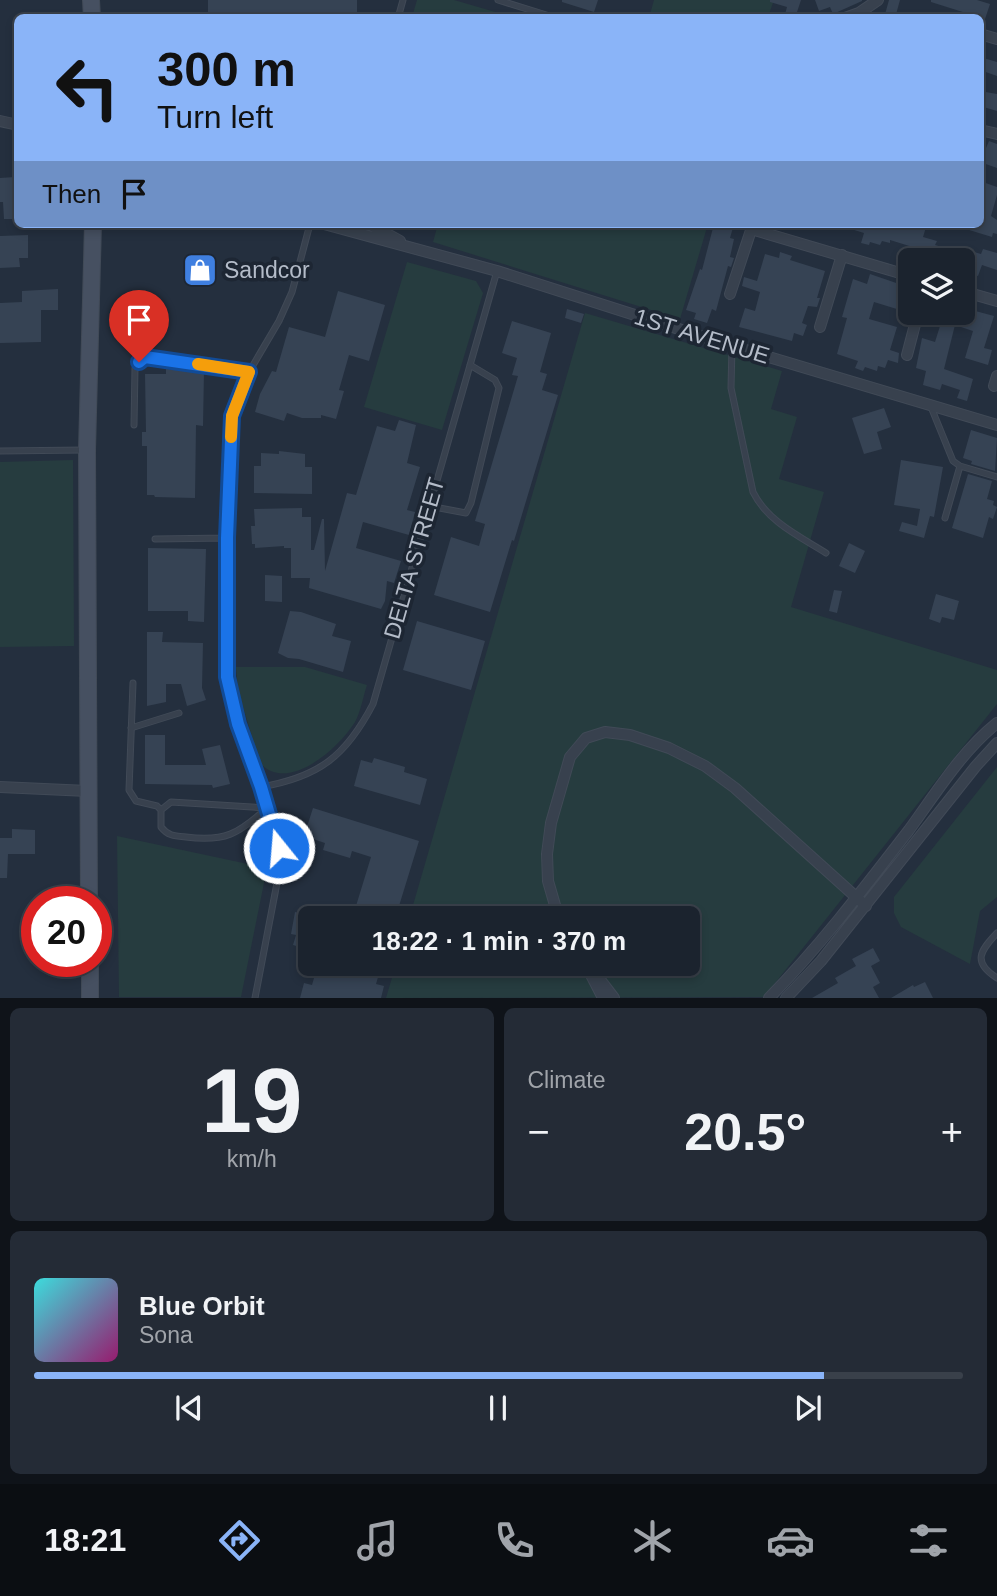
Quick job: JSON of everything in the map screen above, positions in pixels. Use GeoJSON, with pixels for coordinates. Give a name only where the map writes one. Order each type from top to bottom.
{"type":"FeatureCollection","features":[{"type":"Feature","properties":{"kind":"main road"},"geometry":{"type":"LineString","coordinates":[[89,886],[88,450],[93,228]]}},
{"type":"Feature","properties":{"kind":"main road"},"geometry":{"type":"LineString","coordinates":[[90,977],[90,998]]}},
{"type":"Feature","properties":{"kind":"street"},"geometry":{"type":"LineString","coordinates":[[856,14],[878,0]]}},
{"type":"Feature","properties":{"kind":"street","name":"1ST AVENUE"},"geometry":{"type":"LineString","coordinates":[[339,228],[497,271],[732,346],[997,425]]}},
{"type":"Feature","properties":{"kind":"street","name":"1ST AVENUE"},"geometry":{"type":"LineString","coordinates":[[376,228],[408,246]]}},
{"type":"Feature","properties":{"kind":"street"},"geometry":{"type":"LineString","coordinates":[[730,294],[751,228]]}},
{"type":"Feature","properties":{"kind":"street"},"geometry":{"type":"LineString","coordinates":[[758,228],[898,272]]}},
{"type":"Feature","properties":{"kind":"street"},"geometry":{"type":"LineString","coordinates":[[821,327],[842,255]]}},
{"type":"Feature","properties":{"kind":"street"},"geometry":{"type":"LineString","coordinates":[[975,295],[997,301]]}},
{"type":"Feature","properties":{"kind":"street"},"geometry":{"type":"LineString","coordinates":[[907,355],[915,325]]}},
{"type":"Feature","properties":{"kind":"street"},"geometry":{"type":"LineString","coordinates":[[769,998],[798,968],[855,897],[964,755],[997,723]]}},
{"type":"Feature","properties":{"kind":"street"},"geometry":{"type":"LineString","coordinates":[[555,906],[548,881],[547,854],[551,823],[570,757],[586,738],[605,732],[629,735],[669,748],[705,766],[735,788],[866,906]]}},
{"type":"Feature","properties":{"kind":"street"},"geometry":{"type":"LineString","coordinates":[[786,998],[821,961],[997,743]]}},
{"type":"Feature","properties":{"kind":"street"},"geometry":{"type":"LineString","coordinates":[[0,787],[88,791]]}},
{"type":"Feature","properties":{"kind":"street"},"geometry":{"type":"LineString","coordinates":[[590,976],[603,998]]}},
{"type":"Feature","properties":{"kind":"street"},"geometry":{"type":"LineString","coordinates":[[597,976],[614,998]]}},
{"type":"Feature","properties":{"kind":"lane"},"geometry":{"type":"LineString","coordinates":[[498,0],[543,14]]}},
{"type":"Feature","properties":{"kind":"lane"},"geometry":{"type":"LineString","coordinates":[[255,998],[281,862],[261,787],[238,724],[227,677],[227,538],[232,416],[249,372],[279,321],[292,292],[309,228]]}},
{"type":"Feature","properties":{"kind":"lane","name":"DELTA STREET"},"geometry":{"type":"LineString","coordinates":[[261,787],[294,780],[332,761],[354,738],[373,704],[497,271]]}},
{"type":"Feature","properties":{"kind":"lane"},"geometry":{"type":"LineString","coordinates":[[732,346],[731,388],[752,492],[771,518],[826,553]]}},
{"type":"Feature","properties":{"kind":"lane"},"geometry":{"type":"LineString","coordinates":[[134,425],[135,368],[145,357],[249,372]]}},
{"type":"Feature","properties":{"kind":"lane"},"geometry":{"type":"LineString","coordinates":[[429,506],[467,513],[471,503],[499,388],[495,380],[470,365]]}},
{"type":"Feature","properties":{"kind":"lane"},"geometry":{"type":"LineString","coordinates":[[930,405],[949,455],[960,466],[997,477]]}},
{"type":"Feature","properties":{"kind":"lane"},"geometry":{"type":"LineString","coordinates":[[0,452],[88,450]]}},
{"type":"Feature","properties":{"kind":"lane"},"geometry":{"type":"LineString","coordinates":[[945,518],[960,466]]}},
{"type":"Feature","properties":{"kind":"lane"},"geometry":{"type":"LineString","coordinates":[[155,539],[227,538]]}},
{"type":"Feature","properties":{"kind":"lane"},"geometry":{"type":"LineString","coordinates":[[133,683],[129,790],[136,801],[157,806],[161,810],[161,827],[171,835],[221,839],[233,834],[267,808]]}},
{"type":"Feature","properties":{"kind":"lane"},"geometry":{"type":"LineString","coordinates":[[131,728],[179,713]]}},
{"type":"Feature","properties":{"kind":"lane"},"geometry":{"type":"LineString","coordinates":[[161,810],[171,802],[267,808]]}},
{"type":"Feature","properties":{"kind":"lane"},"geometry":{"type":"LineString","coordinates":[[997,933],[980,955],[982,964],[997,978]]}},
{"type":"Feature","properties":{"kind":"green space"},"geometry":{"type":"Polygon","coordinates":[[[417,0],[454,0],[503,14],[413,14],[417,0]]]}},
{"type":"Feature","properties":{"kind":"green space"},"geometry":{"type":"Polygon","coordinates":[[[654,0],[774,0],[769,14],[650,14],[654,0]]]}},
{"type":"Feature","properties":{"kind":"green space"},"geometry":{"type":"Polygon","coordinates":[[[437,228],[707,228],[680,319],[433,242],[437,228]]]}},
{"type":"Feature","properties":{"kind":"green space"},"geometry":{"type":"Polygon","coordinates":[[[407,262],[476,281],[483,293],[442,430],[364,407],[407,262]]]}},
{"type":"Feature","properties":{"kind":"green space"},"geometry":{"type":"Polygon","coordinates":[[[585,313],[782,371],[771,409],[797,417],[779,479],[824,492],[791,607],[997,670],[997,704],[764,997],[386,998],[392,976],[700,976],[700,906],[413,906],[585,313]]]}},
{"type":"Feature","properties":{"kind":"green space"},"geometry":{"type":"Polygon","coordinates":[[[73,460],[74,646],[0,647],[0,462],[73,460]]]}},
{"type":"Feature","properties":{"kind":"green space"},"geometry":{"type":"Polygon","coordinates":[[[236,667],[305,667],[367,685],[355,722],[337,744],[312,764],[298,771],[284,773],[271,771],[260,763],[238,690],[236,667]]]}},
{"type":"Feature","properties":{"kind":"green space"},"geometry":{"type":"Polygon","coordinates":[[[997,767],[997,897],[980,911],[970,964],[901,927],[894,913],[894,897],[997,767]]]}},
{"type":"Feature","properties":{"kind":"green space"},"geometry":{"type":"Polygon","coordinates":[[[117,836],[267,868],[241,997],[119,997],[117,836]]]}},
{"type":"Feature","properties":{"kind":"building"},"geometry":{"type":"Polygon","coordinates":[[[208,0],[357,0],[357,14],[208,14],[208,0]]]}},
{"type":"Feature","properties":{"kind":"building"},"geometry":{"type":"Polygon","coordinates":[[[562,0],[598,0],[594,12],[562,0]]]}},
{"type":"Feature","properties":{"kind":"building"},"geometry":{"type":"Polygon","coordinates":[[[801,0],[796,14],[785,14],[787,7],[770,2],[801,0]]]}},
{"type":"Feature","properties":{"kind":"building"},"geometry":{"type":"Polygon","coordinates":[[[815,0],[862,1],[833,14],[830,7],[819,11],[815,0]]]}},
{"type":"Feature","properties":{"kind":"building"},"geometry":{"type":"Polygon","coordinates":[[[889,0],[900,0],[896,14],[885,14],[889,0]]]}},
{"type":"Feature","properties":{"kind":"building"},"geometry":{"type":"Polygon","coordinates":[[[977,0],[990,4],[985,19],[984,14],[969,14],[931,2],[977,0]]]}},
{"type":"Feature","properties":{"kind":"building"},"geometry":{"type":"Polygon","coordinates":[[[984,58],[997,62],[997,76],[984,71],[984,58]]]}},
{"type":"Feature","properties":{"kind":"building"},"geometry":{"type":"Polygon","coordinates":[[[984,92],[997,94],[997,111],[984,107],[984,92]]]}},
{"type":"Feature","properties":{"kind":"building"},"geometry":{"type":"Polygon","coordinates":[[[989,141],[997,144],[997,168],[984,163],[984,153],[989,141]]]}},
{"type":"Feature","properties":{"kind":"building"},"geometry":{"type":"Polygon","coordinates":[[[14,177],[14,219],[4,219],[3,202],[0,202],[0,178],[14,177]]]}},
{"type":"Feature","properties":{"kind":"building"},"geometry":{"type":"Polygon","coordinates":[[[984,182],[997,187],[991,216],[997,220],[997,234],[993,233],[992,237],[963,228],[984,228],[984,182]]]}},
{"type":"Feature","properties":{"kind":"building"},"geometry":{"type":"Polygon","coordinates":[[[713,228],[733,228],[730,238],[734,239],[730,257],[734,258],[731,267],[728,266],[716,311],[712,309],[707,323],[694,319],[696,313],[686,310],[700,269],[702,270],[713,228]]]}},
{"type":"Feature","properties":{"kind":"building"},"geometry":{"type":"Polygon","coordinates":[[[848,228],[926,228],[923,237],[937,241],[935,245],[945,248],[916,248],[890,240],[890,243],[882,241],[880,245],[861,243],[864,233],[848,228]]]}},
{"type":"Feature","properties":{"kind":"building"},"geometry":{"type":"Polygon","coordinates":[[[28,235],[28,258],[19,258],[20,267],[0,268],[0,236],[28,235]]]}},
{"type":"Feature","properties":{"kind":"building"},"geometry":{"type":"Polygon","coordinates":[[[983,249],[997,253],[997,270],[982,265],[978,276],[975,275],[975,252],[981,254],[983,249]]]}},
{"type":"Feature","properties":{"kind":"building"},"geometry":{"type":"Polygon","coordinates":[[[780,252],[792,256],[790,260],[825,271],[817,307],[808,306],[802,323],[807,325],[803,336],[794,333],[792,341],[739,327],[745,308],[755,311],[760,292],[742,286],[744,277],[757,281],[765,254],[779,258],[780,252]]]}},
{"type":"Feature","properties":{"kind":"building"},"geometry":{"type":"Polygon","coordinates":[[[870,274],[898,284],[898,309],[874,302],[869,319],[897,327],[890,350],[899,353],[898,363],[888,360],[885,368],[878,366],[877,371],[865,367],[863,371],[855,368],[858,361],[837,354],[847,318],[842,317],[853,279],[867,284],[870,274]]]}},
{"type":"Feature","properties":{"kind":"building"},"geometry":{"type":"Polygon","coordinates":[[[58,289],[58,310],[41,310],[41,342],[0,343],[0,303],[22,302],[22,291],[58,289]]]}},
{"type":"Feature","properties":{"kind":"building"},"geometry":{"type":"Polygon","coordinates":[[[338,291],[385,305],[369,361],[349,355],[339,390],[344,391],[336,419],[321,415],[321,418],[302,418],[287,413],[284,421],[255,412],[260,394],[272,371],[276,372],[289,327],[325,337],[338,291]]]}},
{"type":"Feature","properties":{"kind":"building"},"geometry":{"type":"Polygon","coordinates":[[[567,309],[584,314],[581,323],[565,318],[567,309]]]}},
{"type":"Feature","properties":{"kind":"building"},"geometry":{"type":"Polygon","coordinates":[[[975,311],[994,316],[984,348],[992,350],[988,365],[965,358],[973,331],[955,325],[975,325],[975,311]]]}},
{"type":"Feature","properties":{"kind":"building"},"geometry":{"type":"Polygon","coordinates":[[[512,321],[551,333],[540,372],[547,374],[542,390],[558,395],[490,612],[434,595],[451,537],[479,546],[485,524],[475,521],[518,376],[512,375],[517,358],[502,353],[512,321]]]}},
{"type":"Feature","properties":{"kind":"building"},"geometry":{"type":"Polygon","coordinates":[[[940,325],[955,325],[944,369],[973,379],[967,401],[957,398],[960,390],[942,384],[940,390],[923,385],[926,371],[916,368],[922,338],[935,342],[940,325]]]}},
{"type":"Feature","properties":{"kind":"building"},"geometry":{"type":"Polygon","coordinates":[[[166,369],[204,371],[203,426],[196,425],[195,498],[147,495],[147,446],[142,446],[142,432],[146,432],[145,374],[166,374],[166,369]]]}},
{"type":"Feature","properties":{"kind":"building"},"geometry":{"type":"Polygon","coordinates":[[[884,408],[891,427],[877,432],[882,449],[864,454],[852,418],[884,408]]]}},
{"type":"Feature","properties":{"kind":"building"},"geometry":{"type":"Polygon","coordinates":[[[399,420],[416,425],[407,463],[420,467],[407,510],[415,512],[409,535],[363,522],[356,548],[401,561],[394,583],[387,581],[385,601],[381,609],[309,588],[310,578],[291,578],[291,548],[255,548],[255,544],[252,544],[251,526],[255,526],[254,509],[302,508],[302,517],[311,517],[311,550],[314,550],[324,519],[325,571],[347,493],[356,495],[377,426],[395,431],[399,420]]]}},
{"type":"Feature","properties":{"kind":"building"},"geometry":{"type":"Polygon","coordinates":[[[971,430],[997,438],[995,471],[971,464],[972,461],[963,458],[971,430]]]}},
{"type":"Feature","properties":{"kind":"building"},"geometry":{"type":"Polygon","coordinates":[[[279,451],[305,454],[305,467],[312,467],[312,494],[254,493],[254,466],[261,466],[261,453],[279,454],[279,451]]]}},
{"type":"Feature","properties":{"kind":"building"},"geometry":{"type":"Polygon","coordinates":[[[901,460],[943,467],[934,517],[930,516],[924,538],[899,531],[902,522],[917,526],[920,509],[894,505],[901,460]]]}},
{"type":"Feature","properties":{"kind":"building"},"geometry":{"type":"Polygon","coordinates":[[[968,474],[992,481],[987,499],[994,501],[993,505],[997,507],[993,519],[989,517],[983,538],[952,528],[968,474]]]}},
{"type":"Feature","properties":{"kind":"building"},"geometry":{"type":"Polygon","coordinates":[[[849,543],[865,551],[855,573],[839,566],[849,543]]]}},
{"type":"Feature","properties":{"kind":"building"},"geometry":{"type":"Polygon","coordinates":[[[148,548],[206,549],[204,622],[188,621],[188,611],[148,611],[148,548]]]}},
{"type":"Feature","properties":{"kind":"building"},"geometry":{"type":"Polygon","coordinates":[[[265,575],[282,576],[282,602],[265,601],[265,575]]]}},
{"type":"Feature","properties":{"kind":"building"},"geometry":{"type":"Polygon","coordinates":[[[834,590],[842,591],[837,613],[829,611],[834,590]]]}},
{"type":"Feature","properties":{"kind":"building"},"geometry":{"type":"Polygon","coordinates":[[[936,594],[959,601],[954,620],[942,617],[940,623],[929,619],[936,594]]]}},
{"type":"Feature","properties":{"kind":"building"},"geometry":{"type":"Polygon","coordinates":[[[290,611],[336,624],[332,636],[351,641],[343,672],[278,653],[290,611]]]}},
{"type":"Feature","properties":{"kind":"building"},"geometry":{"type":"Polygon","coordinates":[[[417,621],[485,641],[471,690],[403,670],[417,621]]]}},
{"type":"Feature","properties":{"kind":"building"},"geometry":{"type":"Polygon","coordinates":[[[147,632],[163,632],[162,642],[203,643],[202,688],[206,700],[187,706],[181,684],[166,684],[166,702],[147,706],[147,632]]]}},
{"type":"Feature","properties":{"kind":"building"},"geometry":{"type":"Polygon","coordinates":[[[145,735],[165,735],[165,765],[206,765],[202,749],[220,745],[230,784],[213,788],[212,785],[145,784],[145,735]]]}},
{"type":"Feature","properties":{"kind":"building"},"geometry":{"type":"Polygon","coordinates":[[[374,758],[405,767],[404,772],[427,779],[420,805],[354,786],[361,760],[372,763],[374,758]]]}},
{"type":"Feature","properties":{"kind":"building"},"geometry":{"type":"Polygon","coordinates":[[[313,808],[419,841],[399,906],[356,906],[371,857],[352,851],[350,858],[323,850],[325,843],[304,836],[313,808]]]}},
{"type":"Feature","properties":{"kind":"building"},"geometry":{"type":"Polygon","coordinates":[[[12,829],[35,830],[35,854],[8,854],[7,878],[0,878],[0,838],[12,838],[12,829]]]}},
{"type":"Feature","properties":{"kind":"building"},"geometry":{"type":"Polygon","coordinates":[[[295,912],[298,913],[298,946],[293,945],[296,935],[291,934],[295,912]]]}},
{"type":"Feature","properties":{"kind":"building"},"geometry":{"type":"Polygon","coordinates":[[[873,948],[880,961],[871,966],[880,983],[873,987],[879,998],[812,998],[838,983],[835,978],[856,966],[852,959],[873,948]]]}},
{"type":"Feature","properties":{"kind":"building"},"geometry":{"type":"Polygon","coordinates":[[[315,976],[378,976],[376,984],[384,986],[381,998],[300,998],[304,983],[312,985],[315,976]]]}},
{"type":"Feature","properties":{"kind":"building"},"geometry":{"type":"Polygon","coordinates":[[[925,982],[933,998],[891,998],[913,985],[914,987],[925,982]]]}},
{"type":"Feature","properties":{"kind":"slow traffic"},"geometry":{"type":"LineString","coordinates":[[198,364],[249,372],[232,416],[231,437]]}},
{"type":"Feature","properties":{"kind":"place","name":"Sandcor"},"geometry":{"type":"Point","coordinates":[200,270]}},
{"type":"Feature","properties":{"kind":"route"},"geometry":{"type":"LineString","coordinates":[[139,362],[145,357],[249,372],[232,416],[227,538],[227,677],[231,701],[279,848]]}}]}
